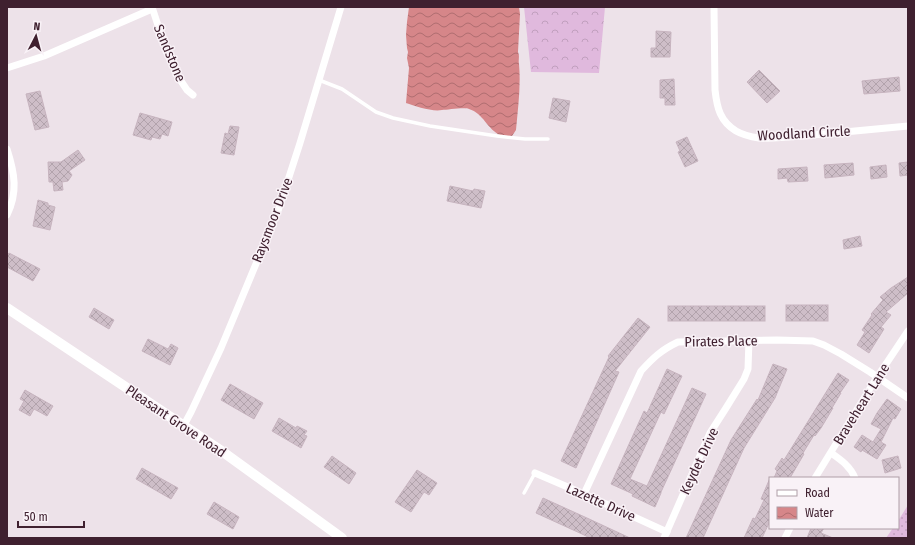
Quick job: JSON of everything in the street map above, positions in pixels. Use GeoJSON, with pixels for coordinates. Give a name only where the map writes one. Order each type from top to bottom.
{"type":"FeatureCollection","features":[{"type":"Feature","properties":{"kind":"street","name":"Raysmoor Drive"},"geometry":{"type":"LineString","coordinates":[[184,425],[221,348],[278,211],[341,7]]}},
{"type":"Feature","properties":{"kind":"street","name":"Woodland Circle"},"geometry":{"type":"LineString","coordinates":[[714,7],[716,101],[723,119],[736,131],[747,136],[772,138],[908,126]]}},
{"type":"Feature","properties":{"kind":"street"},"geometry":{"type":"LineString","coordinates":[[7,68],[44,56],[152,8]]}},
{"type":"Feature","properties":{"kind":"street","name":"Sandstone"},"geometry":{"type":"LineString","coordinates":[[152,8],[167,53],[179,78],[187,90],[193,95]]}},
{"type":"Feature","properties":{"kind":"street"},"geometry":{"type":"LineString","coordinates":[[7,149],[15,182],[13,200],[7,216]]}},
{"type":"Feature","properties":{"kind":"street","name":"Pleasant Grove Road"},"geometry":{"type":"LineString","coordinates":[[7,308],[184,425],[338,537]]}},
{"type":"Feature","properties":{"kind":"street","name":"Braveheart Lane"},"geometry":{"type":"LineString","coordinates":[[816,477],[876,377],[908,330]]}},
{"type":"Feature","properties":{"kind":"street","name":"Pirates Place"},"geometry":{"type":"LineString","coordinates":[[584,494],[641,371],[656,355],[678,342],[749,340],[814,341],[841,354],[908,398]]}},
{"type":"Feature","properties":{"kind":"street","name":"Keydet Drive"},"geometry":{"type":"LineString","coordinates":[[665,535],[710,433],[744,379],[748,369],[749,340]]}},
{"type":"Feature","properties":{"kind":"street"},"geometry":{"type":"LineString","coordinates":[[831,453],[845,463],[852,471],[855,477]]}},
{"type":"Feature","properties":{"kind":"street","name":"Lazette Drive"},"geometry":{"type":"LineString","coordinates":[[535,473],[584,494],[665,535]]}},
{"type":"Feature","properties":{"kind":"street"},"geometry":{"type":"LineString","coordinates":[[785,538],[790,529]]}},
{"type":"Feature","properties":{"kind":"lane"},"geometry":{"type":"LineString","coordinates":[[319,80],[342,89],[376,112],[393,118],[430,126],[497,136],[525,139],[548,139]]}},
{"type":"Feature","properties":{"kind":"lane"},"geometry":{"type":"LineString","coordinates":[[524,493],[535,473]]}},
{"type":"Feature","properties":{"kind":"green space"},"geometry":{"type":"Polygon","coordinates":[[[524,7],[605,7],[599,73],[531,72],[524,7]]]}},
{"type":"Feature","properties":{"kind":"green space"},"geometry":{"type":"Polygon","coordinates":[[[908,505],[908,538],[886,538],[892,529],[899,529],[899,519],[908,505]]]}},
{"type":"Feature","properties":{"kind":"water"},"geometry":{"type":"Polygon","coordinates":[[[409,7],[519,7],[518,52],[520,72],[516,130],[512,136],[496,133],[478,114],[467,108],[433,110],[406,103],[409,68],[406,35],[409,7]]]}},
{"type":"Feature","properties":{"kind":"building"},"geometry":{"type":"Polygon","coordinates":[[[656,31],[671,32],[670,57],[651,57],[651,48],[656,48],[656,31]]]}},
{"type":"Feature","properties":{"kind":"building"},"geometry":{"type":"Polygon","coordinates":[[[759,70],[780,91],[767,103],[747,82],[759,70]]]}},
{"type":"Feature","properties":{"kind":"building"},"geometry":{"type":"Polygon","coordinates":[[[899,77],[900,91],[864,94],[862,81],[899,77]]]}},
{"type":"Feature","properties":{"kind":"building"},"geometry":{"type":"Polygon","coordinates":[[[674,79],[675,105],[665,105],[665,98],[660,98],[660,80],[674,79]]]}},
{"type":"Feature","properties":{"kind":"building"},"geometry":{"type":"Polygon","coordinates":[[[40,91],[49,127],[35,130],[26,94],[40,91]]]}},
{"type":"Feature","properties":{"kind":"building"},"geometry":{"type":"Polygon","coordinates":[[[553,98],[570,101],[566,122],[549,118],[553,98]]]}},
{"type":"Feature","properties":{"kind":"building"},"geometry":{"type":"Polygon","coordinates":[[[140,113],[172,122],[168,136],[162,134],[160,139],[152,137],[151,140],[133,135],[140,113]]]}},
{"type":"Feature","properties":{"kind":"building"},"geometry":{"type":"Polygon","coordinates":[[[230,126],[239,127],[234,155],[221,153],[225,133],[228,134],[230,126]]]}},
{"type":"Feature","properties":{"kind":"building"},"geometry":{"type":"Polygon","coordinates":[[[687,137],[698,161],[685,167],[678,152],[680,151],[676,142],[687,137]]]}},
{"type":"Feature","properties":{"kind":"building"},"geometry":{"type":"Polygon","coordinates":[[[78,150],[85,160],[69,171],[72,175],[68,181],[62,182],[63,190],[54,191],[53,182],[49,182],[48,162],[61,162],[78,150]]]}},
{"type":"Feature","properties":{"kind":"building"},"geometry":{"type":"Polygon","coordinates":[[[908,162],[908,175],[900,176],[899,163],[908,162]]]}},
{"type":"Feature","properties":{"kind":"building"},"geometry":{"type":"Polygon","coordinates":[[[853,163],[854,175],[825,178],[824,165],[853,163]]]}},
{"type":"Feature","properties":{"kind":"building"},"geometry":{"type":"Polygon","coordinates":[[[886,165],[887,177],[871,179],[870,167],[886,165]]]}},
{"type":"Feature","properties":{"kind":"building"},"geometry":{"type":"Polygon","coordinates":[[[807,167],[808,181],[788,182],[787,178],[778,179],[778,169],[807,167]]]}},
{"type":"Feature","properties":{"kind":"building"},"geometry":{"type":"Polygon","coordinates":[[[450,186],[473,191],[474,189],[485,191],[481,208],[447,201],[450,186]]]}},
{"type":"Feature","properties":{"kind":"building"},"geometry":{"type":"Polygon","coordinates":[[[38,200],[55,207],[50,230],[33,226],[38,200]]]}},
{"type":"Feature","properties":{"kind":"building"},"geometry":{"type":"Polygon","coordinates":[[[860,236],[862,246],[844,249],[843,240],[860,236]]]}},
{"type":"Feature","properties":{"kind":"building"},"geometry":{"type":"Polygon","coordinates":[[[9,253],[40,269],[33,281],[7,267],[7,256],[9,253]]]}},
{"type":"Feature","properties":{"kind":"building"},"geometry":{"type":"Polygon","coordinates":[[[908,277],[908,293],[886,312],[891,315],[881,327],[884,329],[869,353],[857,345],[865,332],[862,330],[872,315],[871,314],[883,300],[880,297],[908,277]]]}},
{"type":"Feature","properties":{"kind":"building"},"geometry":{"type":"Polygon","coordinates":[[[786,305],[828,305],[828,321],[786,321],[786,305]]]}},
{"type":"Feature","properties":{"kind":"building"},"geometry":{"type":"Polygon","coordinates":[[[668,306],[765,306],[765,321],[668,321],[668,306]]]}},
{"type":"Feature","properties":{"kind":"building"},"geometry":{"type":"Polygon","coordinates":[[[94,308],[114,320],[109,329],[89,317],[94,308]]]}},
{"type":"Feature","properties":{"kind":"building"},"geometry":{"type":"Polygon","coordinates":[[[638,318],[650,327],[615,371],[619,372],[576,468],[561,461],[609,357],[608,356],[638,318]]]}},
{"type":"Feature","properties":{"kind":"building"},"geometry":{"type":"Polygon","coordinates":[[[148,339],[168,349],[171,344],[178,348],[170,365],[142,351],[148,339]]]}},
{"type":"Feature","properties":{"kind":"building"},"geometry":{"type":"Polygon","coordinates":[[[773,364],[787,369],[775,398],[744,448],[703,538],[686,538],[731,440],[757,399],[758,400],[773,364]]]}},
{"type":"Feature","properties":{"kind":"building"},"geometry":{"type":"Polygon","coordinates":[[[667,369],[682,376],[664,414],[661,412],[630,479],[647,486],[692,388],[706,394],[655,507],[632,496],[633,494],[611,484],[644,411],[647,413],[667,369]]]}},
{"type":"Feature","properties":{"kind":"building"},"geometry":{"type":"Polygon","coordinates":[[[838,373],[849,380],[840,393],[821,428],[815,436],[814,435],[803,453],[804,454],[791,477],[774,477],[777,471],[775,469],[782,458],[784,460],[838,373]]]}},
{"type":"Feature","properties":{"kind":"building"},"geometry":{"type":"Polygon","coordinates":[[[230,384],[263,403],[254,419],[221,400],[230,384]]]}},
{"type":"Feature","properties":{"kind":"building"},"geometry":{"type":"Polygon","coordinates":[[[25,390],[53,406],[47,416],[34,409],[30,416],[19,410],[24,401],[20,399],[25,390]]]}},
{"type":"Feature","properties":{"kind":"building"},"geometry":{"type":"Polygon","coordinates":[[[887,399],[901,409],[895,419],[893,418],[881,442],[886,445],[877,459],[854,447],[862,435],[873,442],[881,429],[871,424],[887,399]]]}},
{"type":"Feature","properties":{"kind":"building"},"geometry":{"type":"Polygon","coordinates":[[[279,418],[296,428],[297,426],[307,431],[304,435],[307,436],[301,448],[272,431],[279,418]]]}},
{"type":"Feature","properties":{"kind":"building"},"geometry":{"type":"Polygon","coordinates":[[[332,456],[356,473],[349,484],[324,467],[332,456]]]}},
{"type":"Feature","properties":{"kind":"building"},"geometry":{"type":"Polygon","coordinates":[[[898,456],[901,468],[885,473],[882,460],[898,456]]]}},
{"type":"Feature","properties":{"kind":"building"},"geometry":{"type":"Polygon","coordinates":[[[142,468],[178,488],[171,499],[136,479],[142,468]]]}},
{"type":"Feature","properties":{"kind":"building"},"geometry":{"type":"Polygon","coordinates":[[[417,470],[437,483],[429,495],[424,492],[411,512],[395,502],[417,470]]]}},
{"type":"Feature","properties":{"kind":"building"},"geometry":{"type":"Polygon","coordinates":[[[769,480],[769,523],[762,538],[744,538],[753,518],[755,519],[764,500],[761,499],[769,480]]]}},
{"type":"Feature","properties":{"kind":"building"},"geometry":{"type":"Polygon","coordinates":[[[543,498],[630,538],[590,538],[536,513],[543,498]]]}},
{"type":"Feature","properties":{"kind":"building"},"geometry":{"type":"Polygon","coordinates":[[[214,502],[239,517],[233,529],[207,514],[214,502]]]}},
{"type":"Feature","properties":{"kind":"building"},"geometry":{"type":"Polygon","coordinates":[[[811,529],[823,529],[821,533],[833,538],[807,538],[811,529]]]}}]}
